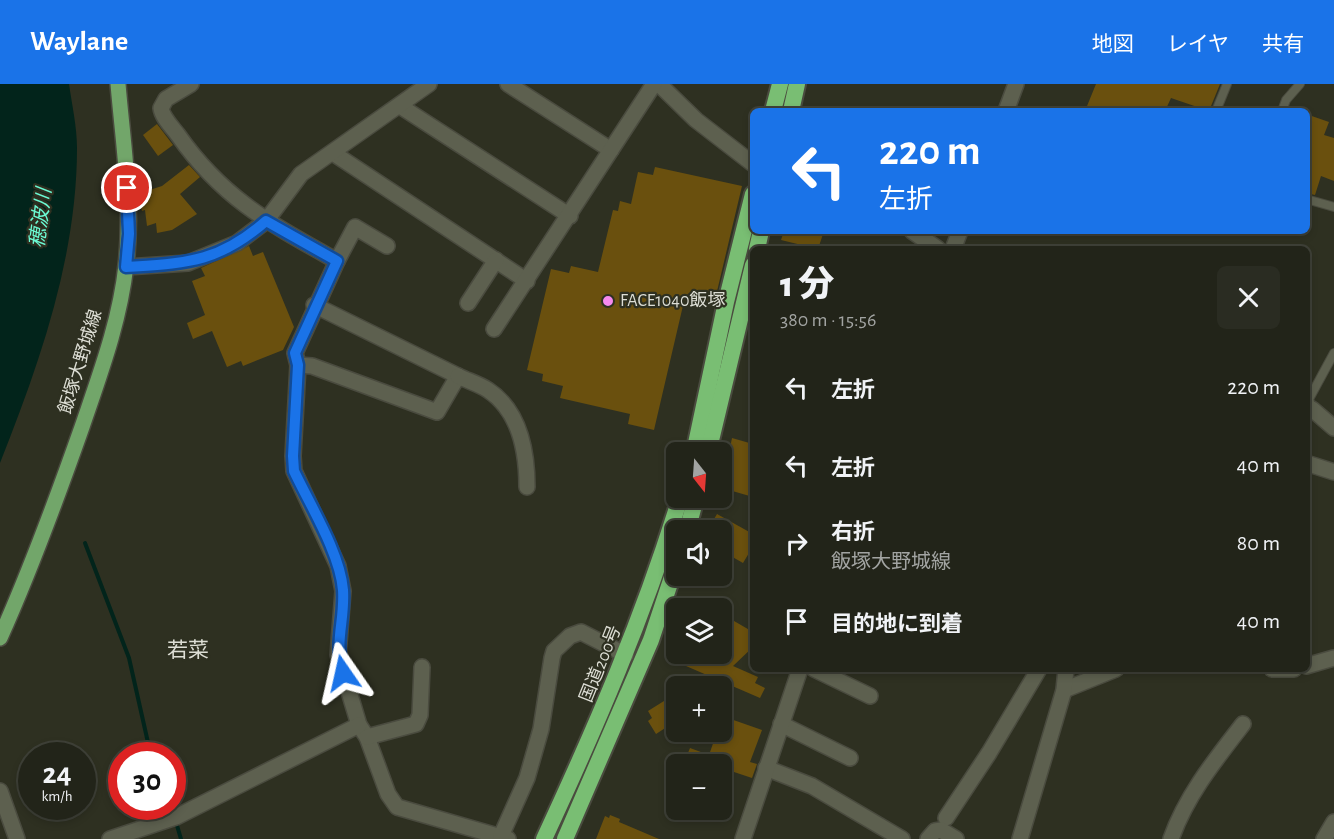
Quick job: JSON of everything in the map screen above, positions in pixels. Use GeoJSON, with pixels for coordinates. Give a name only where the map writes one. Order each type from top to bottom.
{"type":"FeatureCollection","features":[{"type":"Feature","properties":{"kind":"highway"},"geometry":{"type":"LineString","coordinates":[[774,108],[780,84]]}},
{"type":"Feature","properties":{"kind":"highway"},"geometry":{"type":"LineString","coordinates":[[792,108],[797,84]]}},
{"type":"Feature","properties":{"kind":"highway"},"geometry":{"type":"LineString","coordinates":[[696,442],[726,302],[750,206]]}},
{"type":"Feature","properties":{"kind":"highway"},"geometry":{"type":"LineString","coordinates":[[711,442],[750,278]]}},
{"type":"Feature","properties":{"kind":"highway","name":"国道200号"},"geometry":{"type":"LineString","coordinates":[[544,839],[600,719],[626,655],[677,508]]}},
{"type":"Feature","properties":{"kind":"highway","name":"国道200号"},"geometry":{"type":"LineString","coordinates":[[566,839],[651,640],[669,586]]}},
{"type":"Feature","properties":{"kind":"main road","name":"飯塚大野城線"},"geometry":{"type":"LineString","coordinates":[[0,638],[61,487],[108,350],[126,267],[128,209],[118,84]]}},
{"type":"Feature","properties":{"kind":"street"},"geometry":{"type":"LineString","coordinates":[[191,84],[162,103],[162,112],[188,149],[223,188],[266,221],[337,261]]}},
{"type":"Feature","properties":{"kind":"street"},"geometry":{"type":"LineString","coordinates":[[126,267],[201,260],[237,243],[266,221],[301,174],[429,84]]}},
{"type":"Feature","properties":{"kind":"street"},"geometry":{"type":"LineString","coordinates":[[508,84],[611,150]]}},
{"type":"Feature","properties":{"kind":"street"},"geometry":{"type":"LineString","coordinates":[[494,329],[570,216],[654,84]]}},
{"type":"Feature","properties":{"kind":"street"},"geometry":{"type":"LineString","coordinates":[[659,84],[696,120],[750,162]]}},
{"type":"Feature","properties":{"kind":"street"},"geometry":{"type":"LineString","coordinates":[[1007,108],[1016,84]]}},
{"type":"Feature","properties":{"kind":"street"},"geometry":{"type":"LineString","coordinates":[[400,106],[570,216]]}},
{"type":"Feature","properties":{"kind":"street"},"geometry":{"type":"LineString","coordinates":[[333,153],[527,280]]}},
{"type":"Feature","properties":{"kind":"street"},"geometry":{"type":"LineString","coordinates":[[387,246],[355,227],[315,305],[295,353],[298,365],[294,419],[294,471],[338,566],[343,591],[338,655],[363,731],[388,794],[397,807],[467,829],[505,837],[527,778],[541,729],[554,651],[570,636],[582,633],[626,655]]}},
{"type":"Feature","properties":{"kind":"street"},"geometry":{"type":"LineString","coordinates":[[916,234],[933,246]]}},
{"type":"Feature","properties":{"kind":"street"},"geometry":{"type":"LineString","coordinates":[[468,303],[496,260]]}},
{"type":"Feature","properties":{"kind":"street"},"geometry":{"type":"LineString","coordinates":[[315,305],[488,390],[510,413],[517,427],[527,462],[527,487]]}},
{"type":"Feature","properties":{"kind":"street"},"geometry":{"type":"LineString","coordinates":[[298,365],[312,366],[437,412],[458,376]]}},
{"type":"Feature","properties":{"kind":"street"},"geometry":{"type":"LineString","coordinates":[[1312,409],[1334,428]]}},
{"type":"Feature","properties":{"kind":"street"},"geometry":{"type":"LineString","coordinates":[[1310,464],[1334,472]]}},
{"type":"Feature","properties":{"kind":"street"},"geometry":{"type":"LineString","coordinates":[[1310,665],[1334,658]]}},
{"type":"Feature","properties":{"kind":"street"},"geometry":{"type":"LineString","coordinates":[[110,839],[176,817],[363,731],[416,724],[420,715],[422,667]]}},
{"type":"Feature","properties":{"kind":"street"},"geometry":{"type":"LineString","coordinates":[[743,839],[799,672]]}},
{"type":"Feature","properties":{"kind":"street"},"geometry":{"type":"LineString","coordinates":[[820,672],[870,696]]}},
{"type":"Feature","properties":{"kind":"street"},"geometry":{"type":"LineString","coordinates":[[946,818],[989,753],[1037,672]]}},
{"type":"Feature","properties":{"kind":"street"},"geometry":{"type":"LineString","coordinates":[[1020,839],[1064,690],[1066,672]]}},
{"type":"Feature","properties":{"kind":"street"},"geometry":{"type":"LineString","coordinates":[[1064,690],[1109,672]]}},
{"type":"Feature","properties":{"kind":"street"},"geometry":{"type":"LineString","coordinates":[[782,724],[850,758]]}},
{"type":"Feature","properties":{"kind":"street"},"geometry":{"type":"LineString","coordinates":[[1171,839],[1179,816],[1210,766],[1243,724]]}},
{"type":"Feature","properties":{"kind":"street"},"geometry":{"type":"LineString","coordinates":[[766,768],[812,786],[902,839]]}},
{"type":"Feature","properties":{"kind":"street"},"geometry":{"type":"LineString","coordinates":[[0,790],[17,839]]}},
{"type":"Feature","properties":{"kind":"street"},"geometry":{"type":"LineString","coordinates":[[1324,839],[1334,822]]}},
{"type":"Feature","properties":{"kind":"street"},"geometry":{"type":"LineString","coordinates":[[928,839],[934,831],[941,830],[956,839]]}},
{"type":"Feature","properties":{"kind":"lane"},"geometry":{"type":"LineString","coordinates":[[1217,108],[1227,84]]}},
{"type":"Feature","properties":{"kind":"lane"},"geometry":{"type":"LineString","coordinates":[[1283,108],[1286,100],[1300,84]]}},
{"type":"Feature","properties":{"kind":"lane"},"geometry":{"type":"LineString","coordinates":[[1310,200],[1334,207]]}},
{"type":"Feature","properties":{"kind":"lane"},"geometry":{"type":"LineString","coordinates":[[1310,397],[1334,353]]}},
{"type":"Feature","properties":{"kind":"lane"},"geometry":{"type":"LineString","coordinates":[[1310,402],[1312,409]]}},
{"type":"Feature","properties":{"kind":"water","name":"穂波川"},"geometry":{"type":"Polygon","coordinates":[[[0,84],[69,84],[77,148],[71,229],[54,309],[29,386],[0,463],[0,84]]]}},
{"type":"Feature","properties":{"kind":"building"},"geometry":{"type":"Polygon","coordinates":[[[1096,84],[1220,84],[1210,108],[1200,108],[1171,98],[1166,108],[1086,108],[1096,84]]]}},
{"type":"Feature","properties":{"kind":"building"},"geometry":{"type":"Polygon","coordinates":[[[1310,115],[1329,122],[1324,135],[1334,138],[1334,181],[1321,176],[1315,195],[1310,194],[1310,115]]]}},
{"type":"Feature","properties":{"kind":"building"},"geometry":{"type":"Polygon","coordinates":[[[157,124],[173,145],[158,156],[143,135],[157,124]]]}},
{"type":"Feature","properties":{"kind":"building"},"geometry":{"type":"Polygon","coordinates":[[[189,165],[200,177],[180,194],[197,214],[172,230],[157,233],[156,223],[147,226],[145,210],[142,211],[137,194],[162,186],[189,165]]]}},
{"type":"Feature","properties":{"kind":"building","name":"FACE1040飯塚"},"geometry":{"type":"Polygon","coordinates":[[[655,167],[742,186],[714,304],[685,297],[654,430],[628,424],[630,414],[560,398],[563,386],[542,381],[543,374],[527,370],[551,269],[569,273],[571,266],[598,272],[613,210],[618,211],[620,201],[631,204],[638,172],[653,175],[655,167]]]}},
{"type":"Feature","properties":{"kind":"building"},"geometry":{"type":"Polygon","coordinates":[[[783,234],[823,234],[819,246],[806,246],[781,240],[783,234]]]}},
{"type":"Feature","properties":{"kind":"building"},"geometry":{"type":"Polygon","coordinates":[[[249,246],[253,256],[263,252],[294,327],[283,350],[243,366],[241,361],[227,367],[212,331],[193,339],[187,323],[205,315],[192,281],[205,276],[201,268],[249,246]]]}},
{"type":"Feature","properties":{"kind":"building"},"geometry":{"type":"Polygon","coordinates":[[[732,438],[750,443],[750,496],[732,491],[732,438]]]}},
{"type":"Feature","properties":{"kind":"building"},"geometry":{"type":"Polygon","coordinates":[[[717,514],[728,520],[713,520],[717,514]]]}},
{"type":"Feature","properties":{"kind":"building"},"geometry":{"type":"Polygon","coordinates":[[[732,522],[750,532],[750,554],[743,563],[732,557],[732,522]]]}},
{"type":"Feature","properties":{"kind":"building"},"geometry":{"type":"Polygon","coordinates":[[[732,620],[750,630],[750,650],[733,666],[758,677],[755,683],[765,688],[760,698],[732,686],[732,676],[709,676],[686,666],[687,664],[732,664],[732,620]]]}},
{"type":"Feature","properties":{"kind":"building"},"geometry":{"type":"Polygon","coordinates":[[[666,700],[666,728],[656,734],[648,721],[652,718],[648,711],[666,700]]]}},
{"type":"Feature","properties":{"kind":"building"},"geometry":{"type":"Polygon","coordinates":[[[732,720],[762,730],[750,762],[757,764],[752,778],[732,771],[732,754],[709,754],[714,742],[732,742],[732,720]]]}},
{"type":"Feature","properties":{"kind":"building"},"geometry":{"type":"Polygon","coordinates":[[[690,748],[706,754],[688,754],[690,748]]]}},
{"type":"Feature","properties":{"kind":"building"},"geometry":{"type":"Polygon","coordinates":[[[610,815],[620,819],[619,822],[659,839],[596,839],[605,816],[609,818],[610,815]]]}},
{"type":"Feature","properties":{"kind":"waterway"},"geometry":{"type":"LineString","coordinates":[[85,543],[129,658],[148,742]]}},
{"type":"Feature","properties":{"kind":"waterway"},"geometry":{"type":"LineString","coordinates":[[176,822],[181,839]]}},
{"type":"Feature","properties":{"kind":"place","name":"FACE1040飯塚"},"geometry":{"type":"Point","coordinates":[608,301]}},
{"type":"Feature","properties":{"kind":"district","name":"若菜"},"geometry":{"type":"Point","coordinates":[188,650]}},
{"type":"Feature","properties":{"kind":"route"},"geometry":{"type":"LineString","coordinates":[[127,188],[129,234],[126,267],[201,260],[237,243],[266,221],[337,261],[295,353],[298,365],[293,456],[294,471],[338,566],[343,591],[337,642],[343,673]]}}]}
